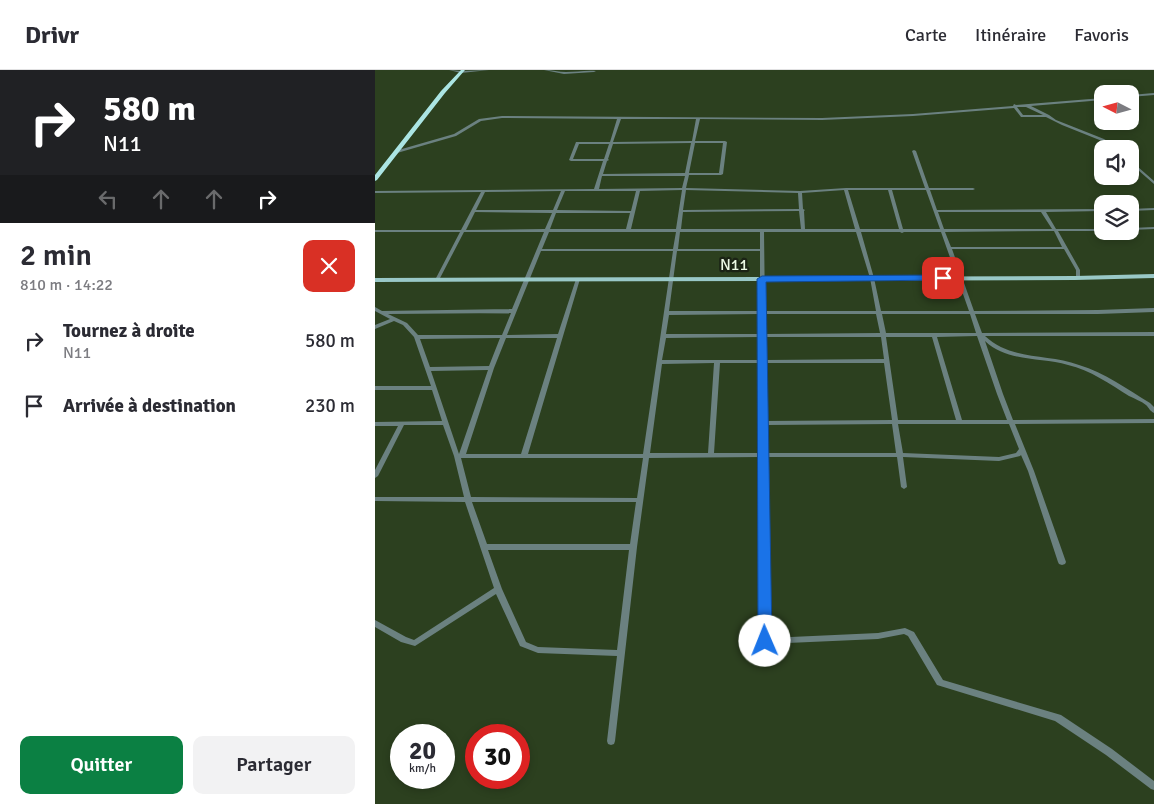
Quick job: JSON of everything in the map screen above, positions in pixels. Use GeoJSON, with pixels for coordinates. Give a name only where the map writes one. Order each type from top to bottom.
{"type":"FeatureCollection","features":[{"type":"Feature","properties":{"kind":"highway"},"geometry":{"type":"LineString","coordinates":[[375,179],[462,71]]}},
{"type":"Feature","properties":{"kind":"main road","name":"N11"},"geometry":{"type":"LineString","coordinates":[[375,280],[1078,278],[1154,276]]}},
{"type":"Feature","properties":{"kind":"street"},"geometry":{"type":"LineString","coordinates":[[451,70],[487,70]]}},
{"type":"Feature","properties":{"kind":"street"},"geometry":{"type":"LineString","coordinates":[[546,70],[556,70],[563,74],[594,71]]}},
{"type":"Feature","properties":{"kind":"street"},"geometry":{"type":"LineString","coordinates":[[1139,95],[1154,94]]}},
{"type":"Feature","properties":{"kind":"street"},"geometry":{"type":"LineString","coordinates":[[395,152],[455,135],[472,124],[486,119],[869,117],[1094,99]]}},
{"type":"Feature","properties":{"kind":"street"},"geometry":{"type":"LineString","coordinates":[[1021,104],[1042,111],[1048,116],[1088,132],[1102,140]]}},
{"type":"Feature","properties":{"kind":"street"},"geometry":{"type":"LineString","coordinates":[[1014,105],[1022,116],[1048,116]]}},
{"type":"Feature","properties":{"kind":"street"},"geometry":{"type":"LineString","coordinates":[[596,190],[613,142],[619,118]]}},
{"type":"Feature","properties":{"kind":"street"},"geometry":{"type":"LineString","coordinates":[[611,741],[633,547],[684,189],[698,118]]}},
{"type":"Feature","properties":{"kind":"street"},"geometry":{"type":"LineString","coordinates":[[601,175],[721,174],[725,142],[577,143],[571,160],[607,160]]}},
{"type":"Feature","properties":{"kind":"street"},"geometry":{"type":"LineString","coordinates":[[913,151],[961,278],[980,336],[1021,450],[1031,472],[1062,562]]}},
{"type":"Feature","properties":{"kind":"street"},"geometry":{"type":"LineString","coordinates":[[1139,170],[1154,183]]}},
{"type":"Feature","properties":{"kind":"street"},"geometry":{"type":"LineString","coordinates":[[375,192],[684,189],[800,192],[846,189],[973,189]]}},
{"type":"Feature","properties":{"kind":"street"},"geometry":{"type":"LineString","coordinates":[[846,189],[872,278],[883,334],[904,487]]}},
{"type":"Feature","properties":{"kind":"street"},"geometry":{"type":"LineString","coordinates":[[628,232],[638,190]]}},
{"type":"Feature","properties":{"kind":"street"},"geometry":{"type":"LineString","coordinates":[[890,190],[901,232]]}},
{"type":"Feature","properties":{"kind":"street"},"geometry":{"type":"LineString","coordinates":[[437,280],[484,191]]}},
{"type":"Feature","properties":{"kind":"street"},"geometry":{"type":"LineString","coordinates":[[459,456],[491,368],[563,191]]}},
{"type":"Feature","properties":{"kind":"street"},"geometry":{"type":"LineString","coordinates":[[800,192],[803,210],[803,231]]}},
{"type":"Feature","properties":{"kind":"street"},"geometry":{"type":"LineString","coordinates":[[1139,210],[1154,209]]}},
{"type":"Feature","properties":{"kind":"street"},"geometry":{"type":"LineString","coordinates":[[681,211],[803,210]]}},
{"type":"Feature","properties":{"kind":"street"},"geometry":{"type":"LineString","coordinates":[[935,211],[1094,210]]}},
{"type":"Feature","properties":{"kind":"street"},"geometry":{"type":"LineString","coordinates":[[474,211],[633,212]]}},
{"type":"Feature","properties":{"kind":"street"},"geometry":{"type":"LineString","coordinates":[[1043,211],[1078,270],[1078,278]]}},
{"type":"Feature","properties":{"kind":"street"},"geometry":{"type":"LineString","coordinates":[[1139,229],[1154,228]]}},
{"type":"Feature","properties":{"kind":"street"},"geometry":{"type":"LineString","coordinates":[[375,232],[1094,230]]}},
{"type":"Feature","properties":{"kind":"street"},"geometry":{"type":"LineString","coordinates":[[762,232],[765,641],[878,636],[905,631],[911,634],[940,683],[1058,718],[1109,752],[1154,786]]}},
{"type":"Feature","properties":{"kind":"street"},"geometry":{"type":"LineString","coordinates":[[949,248],[1065,248]]}},
{"type":"Feature","properties":{"kind":"street"},"geometry":{"type":"LineString","coordinates":[[539,250],[762,250]]}},
{"type":"Feature","properties":{"kind":"street"},"geometry":{"type":"LineString","coordinates":[[523,456],[578,279]]}},
{"type":"Feature","properties":{"kind":"street"},"geometry":{"type":"LineString","coordinates":[[378,310],[514,311]]}},
{"type":"Feature","properties":{"kind":"street"},"geometry":{"type":"LineString","coordinates":[[378,310],[410,328],[417,337],[459,456],[468,499],[497,589],[523,644],[528,648],[621,653]]}},
{"type":"Feature","properties":{"kind":"street"},"geometry":{"type":"LineString","coordinates":[[667,312],[1154,310]]}},
{"type":"Feature","properties":{"kind":"street"},"geometry":{"type":"LineString","coordinates":[[375,328],[394,319]]}},
{"type":"Feature","properties":{"kind":"street"},"geometry":{"type":"LineString","coordinates":[[1147,334],[1154,338]]}},
{"type":"Feature","properties":{"kind":"street"},"geometry":{"type":"LineString","coordinates":[[663,336],[1154,334]]}},
{"type":"Feature","properties":{"kind":"street"},"geometry":{"type":"LineString","coordinates":[[934,335],[960,422]]}},
{"type":"Feature","properties":{"kind":"street"},"geometry":{"type":"LineString","coordinates":[[417,337],[560,336]]}},
{"type":"Feature","properties":{"kind":"street"},"geometry":{"type":"LineString","coordinates":[[980,336],[1000,350],[1032,358],[1069,363],[1091,372],[1148,404],[1154,411]]}},
{"type":"Feature","properties":{"kind":"street"},"geometry":{"type":"LineString","coordinates":[[659,362],[886,361]]}},
{"type":"Feature","properties":{"kind":"street"},"geometry":{"type":"LineString","coordinates":[[711,455],[717,362]]}},
{"type":"Feature","properties":{"kind":"street"},"geometry":{"type":"LineString","coordinates":[[428,369],[491,368]]}},
{"type":"Feature","properties":{"kind":"street"},"geometry":{"type":"LineString","coordinates":[[375,388],[434,388]]}},
{"type":"Feature","properties":{"kind":"street"},"geometry":{"type":"LineString","coordinates":[[763,423],[1154,421]]}},
{"type":"Feature","properties":{"kind":"street"},"geometry":{"type":"LineString","coordinates":[[375,424],[446,423]]}},
{"type":"Feature","properties":{"kind":"street"},"geometry":{"type":"LineString","coordinates":[[375,476],[379,462],[402,424]]}},
{"type":"Feature","properties":{"kind":"street"},"geometry":{"type":"LineString","coordinates":[[459,456],[900,455],[999,459],[1018,454],[1021,450]]}},
{"type":"Feature","properties":{"kind":"street"},"geometry":{"type":"LineString","coordinates":[[375,499],[640,500]]}},
{"type":"Feature","properties":{"kind":"street"},"geometry":{"type":"LineString","coordinates":[[484,547],[633,547]]}},
{"type":"Feature","properties":{"kind":"street"},"geometry":{"type":"LineString","coordinates":[[375,624],[404,640],[415,643],[497,589]]}},
{"type":"Feature","properties":{"kind":"route"},"geometry":{"type":"LineString","coordinates":[[765,641],[762,279],[943,278]]}}]}
